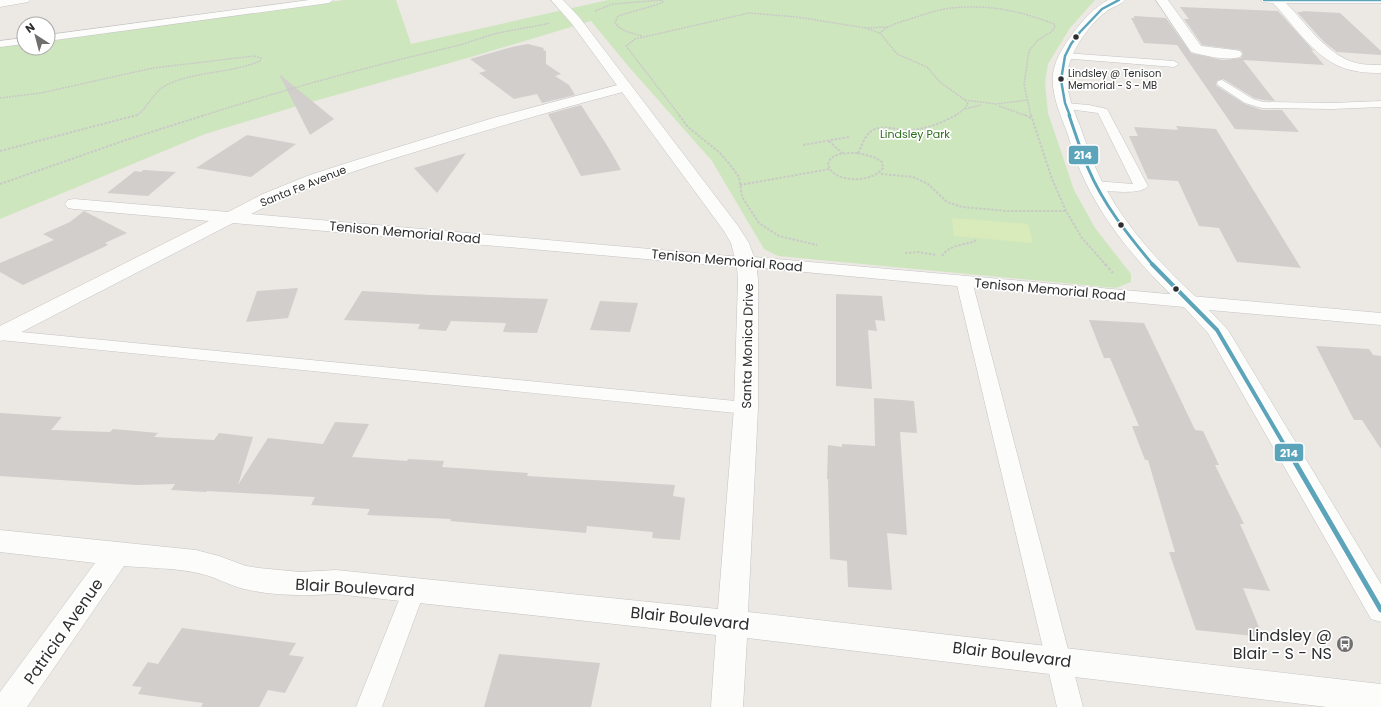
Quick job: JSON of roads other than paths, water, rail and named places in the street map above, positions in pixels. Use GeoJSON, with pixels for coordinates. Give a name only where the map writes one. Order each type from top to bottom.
{"type":"FeatureCollection","features":[{"type":"Feature","properties":{"kind":"street"},"geometry":{"type":"LineString","coordinates":[[0,3],[24,0]]}},
{"type":"Feature","properties":{"kind":"street","name":"Santa Monica Drive"},"geometry":{"type":"LineString","coordinates":[[557,0],[572,17],[732,230],[740,243],[746,262],[748,280],[746,408],[727,707]]}},
{"type":"Feature","properties":{"kind":"street"},"geometry":{"type":"LineString","coordinates":[[1120,0],[1106,5],[1097,12],[1077,36],[1065,56],[1061,69],[1060,81],[1065,106],[1089,172],[1107,206],[1135,245],[1217,330],[1381,610]]}},
{"type":"Feature","properties":{"kind":"street"},"geometry":{"type":"LineString","coordinates":[[1162,0],[1196,49],[1207,52],[1235,54]]}},
{"type":"Feature","properties":{"kind":"street"},"geometry":{"type":"LineString","coordinates":[[1264,0],[1381,0]]}},
{"type":"Feature","properties":{"kind":"street"},"geometry":{"type":"LineString","coordinates":[[1276,0],[1328,55],[1339,62],[1360,68],[1381,69]]}},
{"type":"Feature","properties":{"kind":"street","name":"Santa Fe Avenue"},"geometry":{"type":"LineString","coordinates":[[0,335],[269,198],[313,180],[356,165],[498,121],[625,87]]}},
{"type":"Feature","properties":{"kind":"street","name":"Tenison Memorial Road"},"geometry":{"type":"LineString","coordinates":[[74,204],[964,281],[1381,319]]}},
{"type":"Feature","properties":{"kind":"street","name":"Blair Boulevard"},"geometry":{"type":"LineString","coordinates":[[0,541],[196,561],[219,567],[242,577],[259,580],[300,584],[336,582],[732,623],[1381,699]]}},
{"type":"Feature","properties":{"kind":"street","name":"Patricia Avenue"},"geometry":{"type":"LineString","coordinates":[[8,707],[117,554]]}},
{"type":"Feature","properties":{"kind":"lane"},"geometry":{"type":"LineString","coordinates":[[56,37],[329,0]]}},
{"type":"Feature","properties":{"kind":"lane"},"geometry":{"type":"LineString","coordinates":[[0,44],[16,42]]}},
{"type":"Feature","properties":{"kind":"lane"},"geometry":{"type":"LineString","coordinates":[[1065,56],[1174,64]]}},
{"type":"Feature","properties":{"kind":"lane"},"geometry":{"type":"LineString","coordinates":[[1222,83],[1249,101],[1262,105],[1332,106],[1381,104]]}},
{"type":"Feature","properties":{"kind":"lane"},"geometry":{"type":"LineString","coordinates":[[1365,104],[1381,112]]}},
{"type":"Feature","properties":{"kind":"lane"},"geometry":{"type":"LineString","coordinates":[[1065,106],[1103,111],[1141,186],[1136,188],[1095,184]]}},
{"type":"Feature","properties":{"kind":"lane"},"geometry":{"type":"LineString","coordinates":[[964,281],[1057,660],[1070,707]]}},
{"type":"Feature","properties":{"kind":"lane"},"geometry":{"type":"LineString","coordinates":[[0,335],[746,408]]}},
{"type":"Feature","properties":{"kind":"lane"},"geometry":{"type":"LineString","coordinates":[[369,707],[414,590]]}},
{"type":"Feature","properties":{"kind":"place","name":"Lindsley @ Tenison Memorial - S - MB"},"geometry":{"type":"Point","coordinates":[1061,79]}},
{"type":"Feature","properties":{"kind":"place","name":"Lindsley @ Blair - S - NS"},"geometry":{"type":"Point","coordinates":[1345,644]}},
{"type":"Feature","properties":{"kind":"park label","name":"Lindsley Park"},"geometry":{"type":"Point","coordinates":[915,134]}}]}
